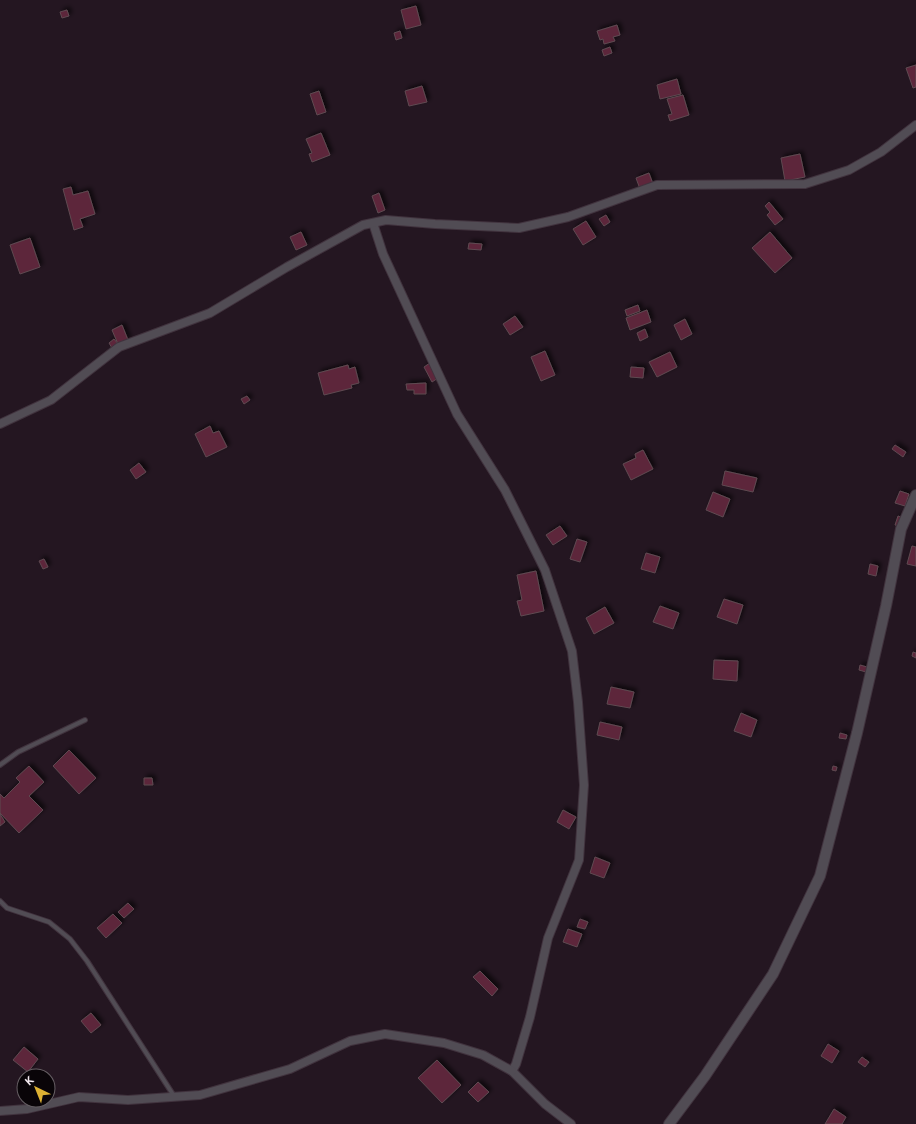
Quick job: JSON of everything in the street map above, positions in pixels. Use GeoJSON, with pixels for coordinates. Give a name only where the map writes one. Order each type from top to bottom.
{"type":"FeatureCollection","features":[{"type":"Feature","properties":{"kind":"street"},"geometry":{"type":"LineString","coordinates":[[0,424],[51,400],[119,347],[210,313],[287,267],[363,226],[386,220],[519,228],[568,217],[657,185],[805,184],[849,170],[881,152],[916,125]]}},
{"type":"Feature","properties":{"kind":"street"},"geometry":{"type":"LineString","coordinates":[[374,223],[383,254],[457,414],[505,490],[545,570],[572,651],[578,702],[584,785],[579,860],[548,938],[530,1018],[516,1064],[512,1071]]}},
{"type":"Feature","properties":{"kind":"street"},"geometry":{"type":"LineString","coordinates":[[669,1124],[705,1076],[773,974],[820,876],[857,733],[886,606],[901,528],[916,495]]}},
{"type":"Feature","properties":{"kind":"street"},"geometry":{"type":"LineString","coordinates":[[0,1111],[27,1109],[79,1097],[128,1100],[200,1095],[290,1068],[350,1041],[385,1034],[444,1043],[483,1055],[512,1071],[545,1104],[571,1124]]}},
{"type":"Feature","properties":{"kind":"lane"},"geometry":{"type":"LineString","coordinates":[[0,765],[18,752],[84,720]]}},
{"type":"Feature","properties":{"kind":"lane"},"geometry":{"type":"LineString","coordinates":[[0,901],[7,908],[49,922],[70,939],[87,960],[174,1097]]}},
{"type":"Feature","properties":{"kind":"building"},"geometry":{"type":"Polygon","coordinates":[[[416,6],[421,25],[406,29],[401,10],[416,6]]]}},
{"type":"Feature","properties":{"kind":"building"},"geometry":{"type":"Polygon","coordinates":[[[67,10],[69,16],[62,18],[60,12],[67,10]]]}},
{"type":"Feature","properties":{"kind":"building"},"geometry":{"type":"Polygon","coordinates":[[[617,25],[620,35],[613,37],[615,41],[604,44],[603,39],[600,40],[597,31],[617,25]]]}},
{"type":"Feature","properties":{"kind":"building"},"geometry":{"type":"Polygon","coordinates":[[[400,31],[402,38],[396,40],[394,33],[400,31]]]}},
{"type":"Feature","properties":{"kind":"building"},"geometry":{"type":"Polygon","coordinates":[[[610,47],[612,53],[604,56],[602,50],[610,47]]]}},
{"type":"Feature","properties":{"kind":"building"},"geometry":{"type":"Polygon","coordinates":[[[916,65],[916,87],[913,88],[906,68],[916,65]]]}},
{"type":"Feature","properties":{"kind":"building"},"geometry":{"type":"Polygon","coordinates":[[[677,79],[681,94],[660,99],[657,85],[677,79]]]}},
{"type":"Feature","properties":{"kind":"building"},"geometry":{"type":"Polygon","coordinates":[[[422,86],[427,102],[409,106],[405,91],[422,86]]]}},
{"type":"Feature","properties":{"kind":"building"},"geometry":{"type":"Polygon","coordinates":[[[319,91],[326,112],[317,115],[310,94],[319,91]]]}},
{"type":"Feature","properties":{"kind":"building"},"geometry":{"type":"Polygon","coordinates":[[[683,95],[689,115],[670,121],[668,115],[672,114],[667,99],[683,95]]]}},
{"type":"Feature","properties":{"kind":"building"},"geometry":{"type":"Polygon","coordinates":[[[321,133],[330,155],[312,162],[309,154],[312,153],[306,139],[321,133]]]}},
{"type":"Feature","properties":{"kind":"building"},"geometry":{"type":"Polygon","coordinates":[[[800,154],[805,177],[785,181],[781,158],[800,154]]]}},
{"type":"Feature","properties":{"kind":"building"},"geometry":{"type":"Polygon","coordinates":[[[649,173],[653,184],[640,189],[636,178],[649,173]]]}},
{"type":"Feature","properties":{"kind":"building"},"geometry":{"type":"Polygon","coordinates":[[[71,187],[73,195],[88,191],[95,214],[80,219],[83,227],[74,230],[63,189],[71,187]]]}},
{"type":"Feature","properties":{"kind":"building"},"geometry":{"type":"Polygon","coordinates":[[[379,193],[385,210],[378,213],[372,196],[379,193]]]}},
{"type":"Feature","properties":{"kind":"building"},"geometry":{"type":"Polygon","coordinates":[[[769,202],[783,219],[775,225],[767,215],[770,212],[765,206],[769,202]]]}},
{"type":"Feature","properties":{"kind":"building"},"geometry":{"type":"Polygon","coordinates":[[[606,215],[610,222],[604,226],[599,219],[606,215]]]}},
{"type":"Feature","properties":{"kind":"building"},"geometry":{"type":"Polygon","coordinates":[[[586,221],[596,237],[583,245],[573,229],[586,221]]]}},
{"type":"Feature","properties":{"kind":"building"},"geometry":{"type":"Polygon","coordinates":[[[301,232],[307,245],[296,250],[290,237],[301,232]]]}},
{"type":"Feature","properties":{"kind":"building"},"geometry":{"type":"Polygon","coordinates":[[[770,232],[792,258],[775,273],[752,248],[770,232]]]}},
{"type":"Feature","properties":{"kind":"building"},"geometry":{"type":"Polygon","coordinates":[[[30,238],[40,267],[20,274],[10,245],[30,238]]]}},
{"type":"Feature","properties":{"kind":"building"},"geometry":{"type":"Polygon","coordinates":[[[469,243],[482,244],[481,250],[468,249],[469,243]]]}},
{"type":"Feature","properties":{"kind":"building"},"geometry":{"type":"Polygon","coordinates":[[[638,305],[640,311],[627,316],[625,310],[638,305]]]}},
{"type":"Feature","properties":{"kind":"building"},"geometry":{"type":"Polygon","coordinates":[[[647,310],[651,322],[630,330],[626,318],[647,310]]]}},
{"type":"Feature","properties":{"kind":"building"},"geometry":{"type":"Polygon","coordinates":[[[515,316],[523,327],[510,335],[503,324],[515,316]]]}},
{"type":"Feature","properties":{"kind":"building"},"geometry":{"type":"Polygon","coordinates":[[[685,319],[692,334],[681,340],[674,325],[685,319]]]}},
{"type":"Feature","properties":{"kind":"building"},"geometry":{"type":"Polygon","coordinates":[[[122,325],[128,340],[118,344],[112,330],[122,325]]]}},
{"type":"Feature","properties":{"kind":"building"},"geometry":{"type":"Polygon","coordinates":[[[645,329],[648,337],[640,341],[637,333],[645,329]]]}},
{"type":"Feature","properties":{"kind":"building"},"geometry":{"type":"Polygon","coordinates":[[[114,339],[118,344],[112,348],[109,343],[114,339]]]}},
{"type":"Feature","properties":{"kind":"building"},"geometry":{"type":"Polygon","coordinates":[[[545,351],[555,375],[541,381],[531,357],[545,351]]]}},
{"type":"Feature","properties":{"kind":"building"},"geometry":{"type":"Polygon","coordinates":[[[670,352],[677,367],[657,377],[649,362],[670,352]]]}},
{"type":"Feature","properties":{"kind":"building"},"geometry":{"type":"Polygon","coordinates":[[[430,363],[438,378],[432,382],[424,367],[430,363]]]}},
{"type":"Feature","properties":{"kind":"building"},"geometry":{"type":"Polygon","coordinates":[[[348,365],[349,369],[355,367],[359,383],[351,385],[352,388],[324,395],[318,373],[348,365]]]}},
{"type":"Feature","properties":{"kind":"building"},"geometry":{"type":"Polygon","coordinates":[[[631,367],[644,368],[643,378],[630,377],[631,367]]]}},
{"type":"Feature","properties":{"kind":"building"},"geometry":{"type":"Polygon","coordinates":[[[426,383],[426,394],[414,394],[414,390],[407,390],[406,384],[426,383]]]}},
{"type":"Feature","properties":{"kind":"building"},"geometry":{"type":"Polygon","coordinates":[[[247,396],[250,400],[244,404],[241,399],[247,396]]]}},
{"type":"Feature","properties":{"kind":"building"},"geometry":{"type":"Polygon","coordinates":[[[210,426],[213,433],[219,431],[227,447],[206,457],[195,434],[210,426]]]}},
{"type":"Feature","properties":{"kind":"building"},"geometry":{"type":"Polygon","coordinates":[[[895,445],[906,452],[903,457],[892,449],[895,445]]]}},
{"type":"Feature","properties":{"kind":"building"},"geometry":{"type":"Polygon","coordinates":[[[643,450],[653,469],[631,480],[623,464],[636,458],[635,454],[643,450]]]}},
{"type":"Feature","properties":{"kind":"building"},"geometry":{"type":"Polygon","coordinates":[[[139,463],[146,472],[136,479],[130,470],[139,463]]]}},
{"type":"Feature","properties":{"kind":"building"},"geometry":{"type":"Polygon","coordinates":[[[725,471],[757,478],[753,492],[722,485],[725,471]]]}},
{"type":"Feature","properties":{"kind":"building"},"geometry":{"type":"Polygon","coordinates":[[[900,491],[909,494],[905,506],[895,503],[900,491]]]}},
{"type":"Feature","properties":{"kind":"building"},"geometry":{"type":"Polygon","coordinates":[[[713,492],[730,499],[723,517],[706,510],[713,492]]]}},
{"type":"Feature","properties":{"kind":"building"},"geometry":{"type":"Polygon","coordinates":[[[898,516],[904,518],[902,527],[895,525],[898,516]]]}},
{"type":"Feature","properties":{"kind":"building"},"geometry":{"type":"Polygon","coordinates":[[[560,526],[567,536],[553,545],[546,535],[560,526]]]}},
{"type":"Feature","properties":{"kind":"building"},"geometry":{"type":"Polygon","coordinates":[[[577,539],[587,542],[580,562],[570,559],[577,539]]]}},
{"type":"Feature","properties":{"kind":"building"},"geometry":{"type":"Polygon","coordinates":[[[912,546],[916,547],[916,566],[907,564],[912,546]]]}},
{"type":"Feature","properties":{"kind":"building"},"geometry":{"type":"Polygon","coordinates":[[[646,553],[660,557],[655,573],[641,569],[646,553]]]}},
{"type":"Feature","properties":{"kind":"building"},"geometry":{"type":"Polygon","coordinates":[[[44,559],[48,567],[43,569],[39,561],[44,559]]]}},
{"type":"Feature","properties":{"kind":"building"},"geometry":{"type":"Polygon","coordinates":[[[870,564],[878,566],[876,576],[868,574],[870,564]]]}},
{"type":"Feature","properties":{"kind":"building"},"geometry":{"type":"Polygon","coordinates":[[[536,571],[544,611],[521,616],[517,601],[522,600],[517,575],[536,571]]]}},
{"type":"Feature","properties":{"kind":"building"},"geometry":{"type":"Polygon","coordinates":[[[724,599],[743,605],[737,624],[717,617],[724,599]]]}},
{"type":"Feature","properties":{"kind":"building"},"geometry":{"type":"Polygon","coordinates":[[[660,606],[679,613],[673,629],[653,622],[660,606]]]}},
{"type":"Feature","properties":{"kind":"building"},"geometry":{"type":"Polygon","coordinates":[[[605,607],[614,623],[594,634],[586,618],[605,607]]]}},
{"type":"Feature","properties":{"kind":"building"},"geometry":{"type":"Polygon","coordinates":[[[913,652],[916,653],[916,658],[912,656],[913,652]]]}},
{"type":"Feature","properties":{"kind":"building"},"geometry":{"type":"Polygon","coordinates":[[[714,660],[738,661],[737,681],[713,679],[714,660]]]}},
{"type":"Feature","properties":{"kind":"building"},"geometry":{"type":"Polygon","coordinates":[[[860,665],[867,667],[866,672],[859,670],[860,665]]]}},
{"type":"Feature","properties":{"kind":"building"},"geometry":{"type":"Polygon","coordinates":[[[611,687],[634,692],[630,708],[607,704],[611,687]]]}},
{"type":"Feature","properties":{"kind":"building"},"geometry":{"type":"Polygon","coordinates":[[[741,713],[757,720],[751,737],[734,731],[741,713]]]}},
{"type":"Feature","properties":{"kind":"building"},"geometry":{"type":"Polygon","coordinates":[[[600,722],[622,727],[619,740],[597,735],[600,722]]]}},
{"type":"Feature","properties":{"kind":"building"},"geometry":{"type":"Polygon","coordinates":[[[840,733],[847,735],[846,739],[839,738],[840,733]]]}},
{"type":"Feature","properties":{"kind":"building"},"geometry":{"type":"Polygon","coordinates":[[[69,750],[96,778],[79,794],[53,766],[69,750]]]}},
{"type":"Feature","properties":{"kind":"building"},"geometry":{"type":"Polygon","coordinates":[[[29,766],[44,782],[29,796],[43,810],[19,833],[0,813],[0,794],[4,798],[20,782],[16,778],[29,766]]]}},
{"type":"Feature","properties":{"kind":"building"},"geometry":{"type":"Polygon","coordinates":[[[833,766],[837,767],[836,771],[832,770],[833,766]]]}},
{"type":"Feature","properties":{"kind":"building"},"geometry":{"type":"Polygon","coordinates":[[[144,778],[152,778],[153,785],[144,785],[144,778]]]}},
{"type":"Feature","properties":{"kind":"building"},"geometry":{"type":"Polygon","coordinates":[[[563,810],[576,817],[569,829],[557,822],[563,810]]]}},
{"type":"Feature","properties":{"kind":"building"},"geometry":{"type":"Polygon","coordinates":[[[0,814],[5,822],[0,826],[0,814]]]}},
{"type":"Feature","properties":{"kind":"building"},"geometry":{"type":"Polygon","coordinates":[[[595,857],[610,863],[604,878],[590,873],[595,857]]]}},
{"type":"Feature","properties":{"kind":"building"},"geometry":{"type":"Polygon","coordinates":[[[128,903],[134,909],[124,918],[118,912],[128,903]]]}},
{"type":"Feature","properties":{"kind":"building"},"geometry":{"type":"Polygon","coordinates":[[[113,914],[122,923],[106,938],[97,928],[113,914]]]}},
{"type":"Feature","properties":{"kind":"building"},"geometry":{"type":"Polygon","coordinates":[[[580,919],[588,922],[585,929],[577,927],[580,919]]]}},
{"type":"Feature","properties":{"kind":"building"},"geometry":{"type":"Polygon","coordinates":[[[568,929],[582,934],[577,947],[563,942],[568,929]]]}},
{"type":"Feature","properties":{"kind":"building"},"geometry":{"type":"Polygon","coordinates":[[[480,971],[498,989],[492,996],[473,977],[480,971]]]}},
{"type":"Feature","properties":{"kind":"building"},"geometry":{"type":"Polygon","coordinates":[[[91,1013],[101,1025],[91,1033],[81,1021],[91,1013]]]}},
{"type":"Feature","properties":{"kind":"building"},"geometry":{"type":"Polygon","coordinates":[[[828,1044],[839,1051],[832,1063],[821,1056],[828,1044]]]}},
{"type":"Feature","properties":{"kind":"building"},"geometry":{"type":"Polygon","coordinates":[[[24,1047],[38,1059],[31,1068],[23,1068],[13,1060],[24,1047]]]}},
{"type":"Feature","properties":{"kind":"building"},"geometry":{"type":"Polygon","coordinates":[[[862,1057],[869,1062],[865,1067],[858,1062],[862,1057]]]}},
{"type":"Feature","properties":{"kind":"building"},"geometry":{"type":"Polygon","coordinates":[[[437,1060],[461,1085],[442,1103],[418,1078],[437,1060]]]}},
{"type":"Feature","properties":{"kind":"building"},"geometry":{"type":"Polygon","coordinates":[[[478,1082],[489,1092],[478,1102],[468,1092],[478,1082]]]}},
{"type":"Feature","properties":{"kind":"building"},"geometry":{"type":"Polygon","coordinates":[[[834,1109],[846,1117],[842,1124],[825,1124],[834,1109]]]}}]}
